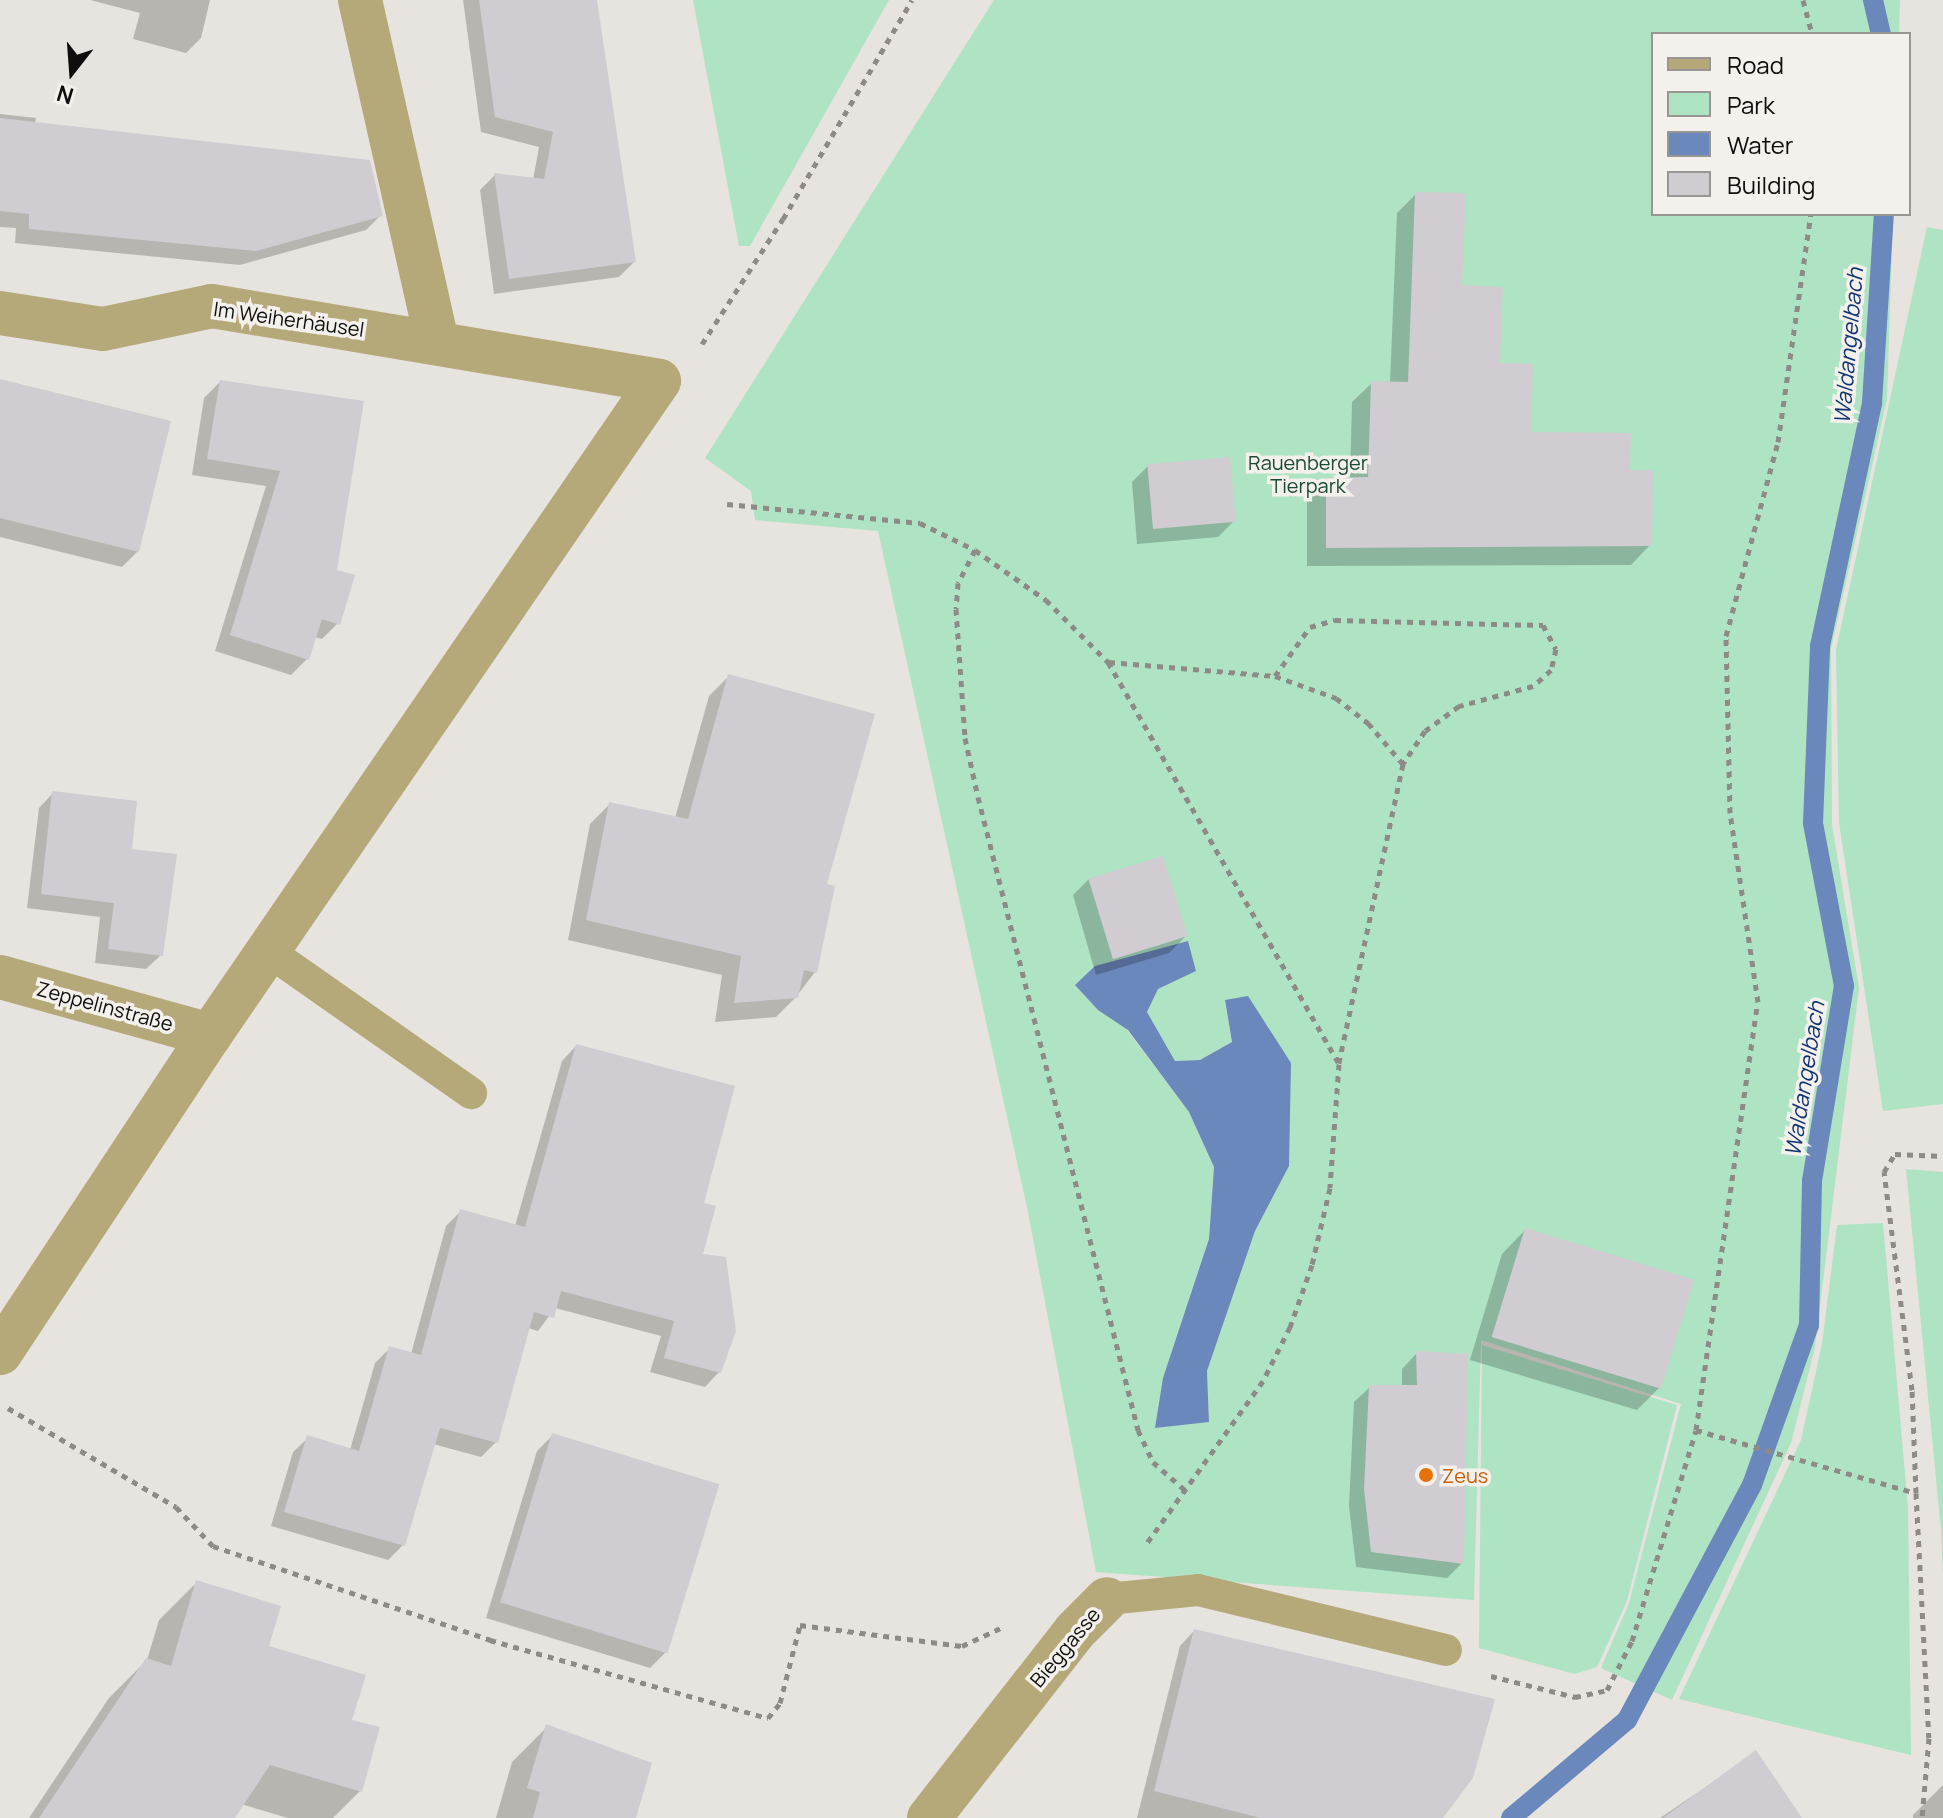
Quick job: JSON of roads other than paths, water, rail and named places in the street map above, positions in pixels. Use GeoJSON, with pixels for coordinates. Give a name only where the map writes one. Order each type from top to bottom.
{"type":"FeatureCollection","features":[{"type":"Feature","properties":{"kind":"street"},"geometry":{"type":"LineString","coordinates":[[360,0],[437,342]]}},
{"type":"Feature","properties":{"kind":"street","name":"Im Weiherhäusel"},"geometry":{"type":"LineString","coordinates":[[0,313],[103,329],[212,306],[659,381],[268,951]]}},
{"type":"Feature","properties":{"kind":"street"},"geometry":{"type":"LineString","coordinates":[[0,1353],[268,951]]}},
{"type":"Feature","properties":{"kind":"street","name":"Zeppelinstraße"},"geometry":{"type":"LineString","coordinates":[[0,977],[210,1035]]}},
{"type":"Feature","properties":{"kind":"street","name":"Bieggasse"},"geometry":{"type":"LineString","coordinates":[[929,1818],[1075,1631],[1107,1599]]}},
{"type":"Feature","properties":{"kind":"lane"},"geometry":{"type":"LineString","coordinates":[[268,951],[471,1093]]}},
{"type":"Feature","properties":{"kind":"lane","name":"Bieggasse"},"geometry":{"type":"LineString","coordinates":[[1107,1599],[1198,1590],[1446,1650]]}},
{"type":"Feature","properties":{"kind":"water"},"geometry":{"type":"Polygon","coordinates":[[[1188,941],[1196,971],[1158,989],[1147,1012],[1175,1061],[1200,1060],[1232,1042],[1225,1000],[1248,996],[1291,1063],[1289,1166],[1255,1231],[1207,1371],[1209,1422],[1155,1428],[1163,1378],[1209,1239],[1214,1167],[1189,1112],[1128,1030],[1098,1010],[1075,985],[1095,966],[1188,941]]]}},
{"type":"Feature","properties":{"kind":"waterway","name":"Waldangelbach"},"geometry":{"type":"LineString","coordinates":[[1873,0],[1881,32]]}},
{"type":"Feature","properties":{"kind":"waterway","name":"Waldangelbach"},"geometry":{"type":"LineString","coordinates":[[1511,1818],[1627,1720],[1752,1485],[1809,1325],[1812,1181],[1844,986],[1813,823],[1820,646],[1872,403],[1884,216]]}},
{"type":"Feature","properties":{"kind":"place","name":"Zeus"},"geometry":{"type":"Point","coordinates":[1426,1475]}},
{"type":"Feature","properties":{"kind":"park label","name":"Rauenberger Tierpark"},"geometry":{"type":"Point","coordinates":[1308,474]}}]}
